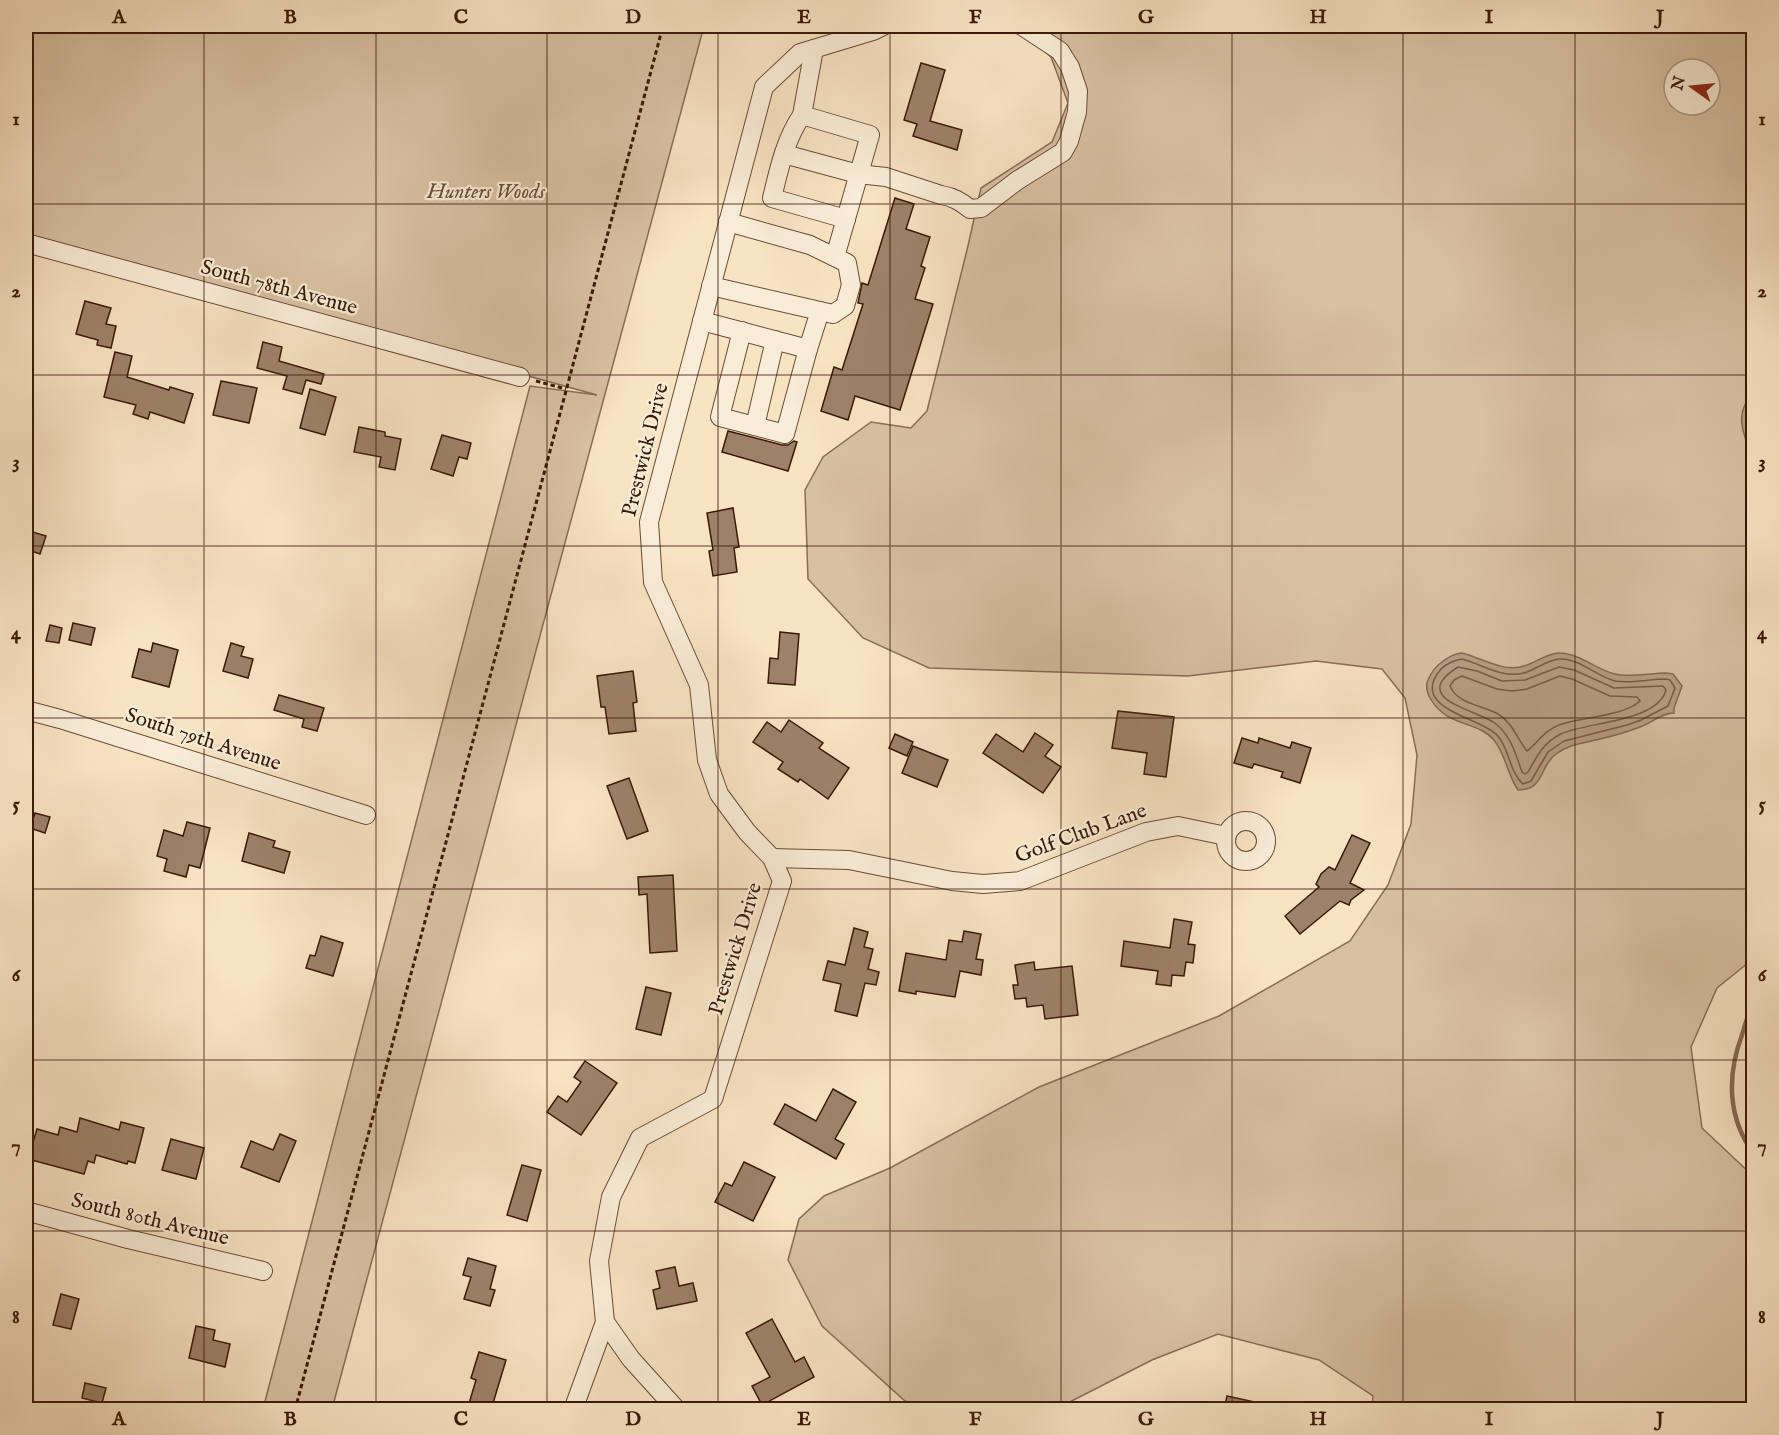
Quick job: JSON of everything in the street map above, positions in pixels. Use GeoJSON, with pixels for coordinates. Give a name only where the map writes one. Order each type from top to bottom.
{"type":"FeatureCollection","features":[{"type":"Feature","properties":{"kind":"street","name":"Prestwick Drive"},"geometry":{"type":"LineString","coordinates":[[573,1410],[605,1322],[599,1261],[611,1197],[640,1138],[713,1099],[782,881],[772,858],[747,832],[719,794],[707,760],[699,685],[653,582],[649,522],[764,87],[800,53],[873,32],[883,26]]}},
{"type":"Feature","properties":{"kind":"street"},"geometry":{"type":"LineString","coordinates":[[784,154],[858,174],[886,177],[950,196],[975,210],[981,208],[1018,180],[1063,152],[1069,141],[1077,112],[1078,91],[1070,67],[1060,51],[1022,26]]}},
{"type":"Feature","properties":{"kind":"street"},"geometry":{"type":"LineString","coordinates":[[814,49],[801,115],[791,132],[772,198],[846,219]]}},
{"type":"Feature","properties":{"kind":"street"},"geometry":{"type":"LineString","coordinates":[[801,115],[870,135],[834,257]]}},
{"type":"Feature","properties":{"kind":"street"},"geometry":{"type":"LineString","coordinates":[[711,286],[833,314],[845,306],[851,285],[847,263],[810,245],[728,222]]}},
{"type":"Feature","properties":{"kind":"street","name":"South 78th Avenue"},"geometry":{"type":"LineString","coordinates":[[26,243],[520,377]]}},
{"type":"Feature","properties":{"kind":"street"},"geometry":{"type":"LineString","coordinates":[[742,332],[720,417],[785,434],[820,311]]}},
{"type":"Feature","properties":{"kind":"street"},"geometry":{"type":"LineString","coordinates":[[702,321],[808,349]]}},
{"type":"Feature","properties":{"kind":"street"},"geometry":{"type":"LineString","coordinates":[[755,426],[775,340]]}},
{"type":"Feature","properties":{"kind":"street","name":"South 79th Avenue"},"geometry":{"type":"LineString","coordinates":[[26,710],[366,815]]}},
{"type":"Feature","properties":{"kind":"street","name":"Golf Club Lane"},"geometry":{"type":"LineString","coordinates":[[772,858],[849,860],[949,881],[983,884],[1020,881],[1146,832],[1178,826],[1226,836]]}},
{"type":"Feature","properties":{"kind":"street","name":"South 80th Avenue"},"geometry":{"type":"LineString","coordinates":[[26,1211],[128,1239],[263,1271]]}},
{"type":"Feature","properties":{"kind":"street"},"geometry":{"type":"LineString","coordinates":[[605,1322],[631,1359],[677,1410]]}},
{"type":"Feature","properties":{"kind":"path"},"geometry":{"type":"LineString","coordinates":[[294,1410],[663,26]]}},
{"type":"Feature","properties":{"kind":"path"},"geometry":{"type":"LineString","coordinates":[[520,377],[566,389]]}},
{"type":"Feature","properties":{"kind":"green space","name":"Hunters Woods"},"geometry":{"type":"Polygon","coordinates":[[[26,26],[704,26],[332,1409],[263,1409],[530,386],[597,395],[26,237],[26,26]]]}},
{"type":"Feature","properties":{"kind":"green space"},"geometry":{"type":"Polygon","coordinates":[[[1015,26],[1753,26],[1753,959],[1717,988],[1691,1047],[1702,1128],[1753,1176],[1753,1409],[1372,1409],[1373,1396],[1319,1360],[1218,1334],[1152,1360],[1056,1409],[931,1409],[905,1401],[822,1326],[788,1260],[799,1219],[824,1196],[890,1168],[1039,1087],[1219,1016],[1350,941],[1388,885],[1411,824],[1417,755],[1405,698],[1382,669],[1316,661],[1188,676],[929,668],[863,638],[808,579],[805,490],[823,457],[871,422],[911,428],[927,411],[981,188],[1052,142],[1068,103],[1051,57],[1015,26]]]}},
{"type":"Feature","properties":{"kind":"water"},"geometry":{"type":"Polygon","coordinates":[[[1753,394],[1753,453],[1745,438],[1742,415],[1747,401],[1753,394]]]}},
{"type":"Feature","properties":{"kind":"water"},"geometry":{"type":"Polygon","coordinates":[[[1462,653],[1499,666],[1513,668],[1525,666],[1554,654],[1567,654],[1615,674],[1627,676],[1673,674],[1682,686],[1674,713],[1625,732],[1566,748],[1551,759],[1533,786],[1518,790],[1494,740],[1479,729],[1445,714],[1437,708],[1428,694],[1427,682],[1436,668],[1449,657],[1462,653]]]}},
{"type":"Feature","properties":{"kind":"building"},"geometry":{"type":"Polygon","coordinates":[[[921,63],[945,70],[930,121],[962,130],[957,150],[913,136],[917,124],[904,120],[921,63]]]}},
{"type":"Feature","properties":{"kind":"building"},"geometry":{"type":"Polygon","coordinates":[[[895,198],[914,204],[906,229],[930,237],[921,266],[925,268],[915,299],[933,304],[900,410],[855,396],[848,420],[821,411],[834,367],[842,370],[863,304],[858,303],[862,283],[868,285],[895,198]]]}},
{"type":"Feature","properties":{"kind":"building"},"geometry":{"type":"Polygon","coordinates":[[[85,301],[111,308],[106,324],[116,326],[111,348],[97,345],[98,340],[76,334],[85,301]]]}},
{"type":"Feature","properties":{"kind":"building"},"geometry":{"type":"Polygon","coordinates":[[[263,342],[282,347],[279,361],[324,374],[321,384],[306,380],[302,394],[283,389],[287,376],[257,368],[263,342]]]}},
{"type":"Feature","properties":{"kind":"building"},"geometry":{"type":"Polygon","coordinates":[[[115,352],[132,356],[127,377],[169,390],[170,387],[193,394],[184,423],[150,412],[148,419],[133,414],[136,405],[104,397],[115,352]]]}},
{"type":"Feature","properties":{"kind":"building"},"geometry":{"type":"Polygon","coordinates":[[[221,381],[257,388],[249,423],[213,415],[221,381]]]}},
{"type":"Feature","properties":{"kind":"building"},"geometry":{"type":"Polygon","coordinates":[[[310,389],[336,397],[325,435],[300,428],[310,389]]]}},
{"type":"Feature","properties":{"kind":"building"},"geometry":{"type":"Polygon","coordinates":[[[359,427],[385,432],[385,436],[401,439],[395,470],[379,467],[381,457],[354,452],[359,427]]]}},
{"type":"Feature","properties":{"kind":"building"},"geometry":{"type":"Polygon","coordinates":[[[728,431],[782,445],[797,442],[788,471],[722,452],[728,431]]]}},
{"type":"Feature","properties":{"kind":"building"},"geometry":{"type":"Polygon","coordinates":[[[442,435],[471,443],[467,459],[459,457],[453,476],[431,469],[442,435]]]}},
{"type":"Feature","properties":{"kind":"building"},"geometry":{"type":"Polygon","coordinates":[[[733,508],[739,547],[734,548],[737,572],[713,576],[709,551],[713,550],[707,513],[733,508]]]}},
{"type":"Feature","properties":{"kind":"building"},"geometry":{"type":"Polygon","coordinates":[[[26,530],[46,536],[40,554],[26,549],[26,530]]]}},
{"type":"Feature","properties":{"kind":"building"},"geometry":{"type":"Polygon","coordinates":[[[73,623],[95,628],[91,645],[69,640],[73,623]]]}},
{"type":"Feature","properties":{"kind":"building"},"geometry":{"type":"Polygon","coordinates":[[[50,625],[62,628],[59,643],[46,641],[50,625]]]}},
{"type":"Feature","properties":{"kind":"building"},"geometry":{"type":"Polygon","coordinates":[[[780,632],[799,634],[795,685],[768,683],[770,658],[778,659],[780,632]]]}},
{"type":"Feature","properties":{"kind":"building"},"geometry":{"type":"Polygon","coordinates":[[[153,643],[178,650],[169,687],[132,677],[139,649],[151,652],[153,643]]]}},
{"type":"Feature","properties":{"kind":"building"},"geometry":{"type":"Polygon","coordinates":[[[231,643],[244,647],[241,656],[253,659],[248,678],[223,671],[231,643]]]}},
{"type":"Feature","properties":{"kind":"building"},"geometry":{"type":"Polygon","coordinates":[[[633,671],[637,702],[633,703],[636,731],[609,734],[605,707],[601,707],[597,676],[633,671]]]}},
{"type":"Feature","properties":{"kind":"building"},"geometry":{"type":"Polygon","coordinates":[[[279,695],[324,708],[317,731],[302,727],[304,719],[274,710],[279,695]]]}},
{"type":"Feature","properties":{"kind":"building"},"geometry":{"type":"Polygon","coordinates":[[[1118,711],[1174,717],[1166,777],[1144,774],[1147,753],[1112,748],[1118,711]]]}},
{"type":"Feature","properties":{"kind":"building"},"geometry":{"type":"Polygon","coordinates":[[[789,720],[823,743],[819,748],[849,768],[828,799],[800,779],[798,782],[778,769],[783,762],[753,742],[767,722],[781,732],[789,720]]]}},
{"type":"Feature","properties":{"kind":"building"},"geometry":{"type":"Polygon","coordinates":[[[1035,733],[1053,745],[1045,756],[1061,767],[1043,793],[983,753],[996,734],[1023,752],[1035,733]]]}},
{"type":"Feature","properties":{"kind":"building"},"geometry":{"type":"Polygon","coordinates":[[[895,734],[913,742],[907,756],[889,748],[895,734]]]}},
{"type":"Feature","properties":{"kind":"building"},"geometry":{"type":"Polygon","coordinates":[[[1242,738],[1258,743],[1259,738],[1290,748],[1292,742],[1311,748],[1300,783],[1281,777],[1283,772],[1254,764],[1252,768],[1234,763],[1242,738]]]}},
{"type":"Feature","properties":{"kind":"building"},"geometry":{"type":"Polygon","coordinates":[[[913,746],[948,760],[937,787],[902,773],[913,746]]]}},
{"type":"Feature","properties":{"kind":"building"},"geometry":{"type":"Polygon","coordinates":[[[629,778],[648,831],[627,839],[607,786],[629,778]]]}},
{"type":"Feature","properties":{"kind":"building"},"geometry":{"type":"Polygon","coordinates":[[[35,813],[50,817],[45,833],[30,828],[35,813]]]}},
{"type":"Feature","properties":{"kind":"building"},"geometry":{"type":"Polygon","coordinates":[[[187,822],[210,828],[200,868],[189,865],[186,877],[164,871],[167,859],[157,856],[164,830],[183,836],[187,822]]]}},
{"type":"Feature","properties":{"kind":"building"},"geometry":{"type":"Polygon","coordinates":[[[249,833],[275,841],[273,847],[290,852],[284,873],[242,861],[249,833]]]}},
{"type":"Feature","properties":{"kind":"building"},"geometry":{"type":"Polygon","coordinates":[[[1352,835],[1370,843],[1350,883],[1364,890],[1351,900],[1349,905],[1340,901],[1300,934],[1285,916],[1319,887],[1316,884],[1321,874],[1329,867],[1335,870],[1352,835]]]}},
{"type":"Feature","properties":{"kind":"building"},"geometry":{"type":"Polygon","coordinates":[[[673,875],[677,951],[650,953],[647,894],[639,895],[638,877],[673,875]]]}},
{"type":"Feature","properties":{"kind":"building"},"geometry":{"type":"Polygon","coordinates":[[[1174,919],[1192,922],[1188,944],[1195,945],[1193,963],[1186,962],[1184,976],[1172,975],[1171,986],[1156,984],[1158,971],[1121,966],[1124,941],[1170,948],[1174,919]]]}},
{"type":"Feature","properties":{"kind":"building"},"geometry":{"type":"Polygon","coordinates":[[[854,928],[868,932],[864,947],[873,949],[868,969],[879,972],[876,985],[865,983],[857,1016],[835,1011],[841,984],[823,980],[828,961],[845,965],[854,928]]]}},
{"type":"Feature","properties":{"kind":"building"},"geometry":{"type":"Polygon","coordinates":[[[964,931],[981,934],[976,959],[983,960],[981,975],[960,971],[955,997],[916,991],[916,994],[899,991],[906,953],[946,960],[949,940],[962,942],[964,931]]]}},
{"type":"Feature","properties":{"kind":"building"},"geometry":{"type":"Polygon","coordinates":[[[321,936],[343,943],[333,976],[306,968],[310,955],[315,956],[321,936]]]}},
{"type":"Feature","properties":{"kind":"building"},"geometry":{"type":"Polygon","coordinates":[[[1034,962],[1035,970],[1072,966],[1078,1015],[1045,1019],[1043,1005],[1027,1007],[1026,998],[1015,999],[1013,985],[1018,985],[1015,965],[1034,962]]]}},
{"type":"Feature","properties":{"kind":"building"},"geometry":{"type":"Polygon","coordinates":[[[646,987],[671,993],[661,1035],[636,1029],[646,987]]]}},
{"type":"Feature","properties":{"kind":"building"},"geometry":{"type":"Polygon","coordinates":[[[585,1061],[617,1083],[581,1135],[547,1112],[558,1096],[567,1102],[581,1082],[574,1077],[585,1061]]]}},
{"type":"Feature","properties":{"kind":"building"},"geometry":{"type":"Polygon","coordinates":[[[833,1089],[856,1102],[835,1139],[844,1144],[836,1159],[774,1124],[785,1104],[816,1121],[833,1089]]]}},
{"type":"Feature","properties":{"kind":"building"},"geometry":{"type":"Polygon","coordinates":[[[80,1118],[119,1130],[121,1122],[144,1128],[135,1163],[128,1161],[127,1164],[96,1155],[94,1163],[88,1161],[84,1174],[28,1159],[37,1129],[58,1135],[60,1127],[77,1132],[80,1118]]]}},
{"type":"Feature","properties":{"kind":"building"},"geometry":{"type":"Polygon","coordinates":[[[280,1134],[296,1141],[279,1182],[241,1167],[251,1141],[273,1150],[280,1134]]]}},
{"type":"Feature","properties":{"kind":"building"},"geometry":{"type":"Polygon","coordinates":[[[171,1139],[204,1148],[196,1179],[162,1170],[171,1139]]]}},
{"type":"Feature","properties":{"kind":"building"},"geometry":{"type":"Polygon","coordinates":[[[744,1162],[775,1177],[753,1221],[715,1202],[725,1183],[732,1186],[744,1162]]]}},
{"type":"Feature","properties":{"kind":"building"},"geometry":{"type":"Polygon","coordinates":[[[522,1165],[541,1170],[527,1221],[507,1215],[522,1165]]]}},
{"type":"Feature","properties":{"kind":"building"},"geometry":{"type":"Polygon","coordinates":[[[468,1258],[496,1266],[490,1289],[495,1290],[490,1306],[464,1299],[471,1277],[463,1275],[468,1258]]]}},
{"type":"Feature","properties":{"kind":"building"},"geometry":{"type":"Polygon","coordinates":[[[675,1267],[679,1286],[693,1283],[697,1301],[657,1309],[653,1290],[660,1288],[656,1271],[675,1267]]]}},
{"type":"Feature","properties":{"kind":"building"},"geometry":{"type":"Polygon","coordinates":[[[61,1294],[79,1299],[71,1329],[53,1325],[61,1294]]]}},
{"type":"Feature","properties":{"kind":"building"},"geometry":{"type":"Polygon","coordinates":[[[772,1319],[795,1362],[804,1357],[814,1377],[762,1405],[752,1386],[770,1377],[746,1333],[772,1319]]]}},
{"type":"Feature","properties":{"kind":"building"},"geometry":{"type":"Polygon","coordinates":[[[196,1326],[215,1330],[213,1340],[230,1344],[225,1367],[189,1358],[196,1326]]]}},
{"type":"Feature","properties":{"kind":"building"},"geometry":{"type":"Polygon","coordinates":[[[479,1352],[506,1360],[491,1410],[468,1407],[476,1380],[471,1378],[479,1352]]]}},
{"type":"Feature","properties":{"kind":"building"},"geometry":{"type":"Polygon","coordinates":[[[85,1383],[106,1388],[102,1403],[82,1398],[85,1383]]]}},
{"type":"Feature","properties":{"kind":"building"},"geometry":{"type":"Polygon","coordinates":[[[1227,1396],[1264,1404],[1263,1410],[1224,1410],[1227,1396]]]}},
{"type":"Feature","properties":{"kind":"waterway"},"geometry":{"type":"LineString","coordinates":[[1754,1004],[1737,1050],[1732,1081],[1734,1111],[1745,1140],[1754,1154]]}}]}
